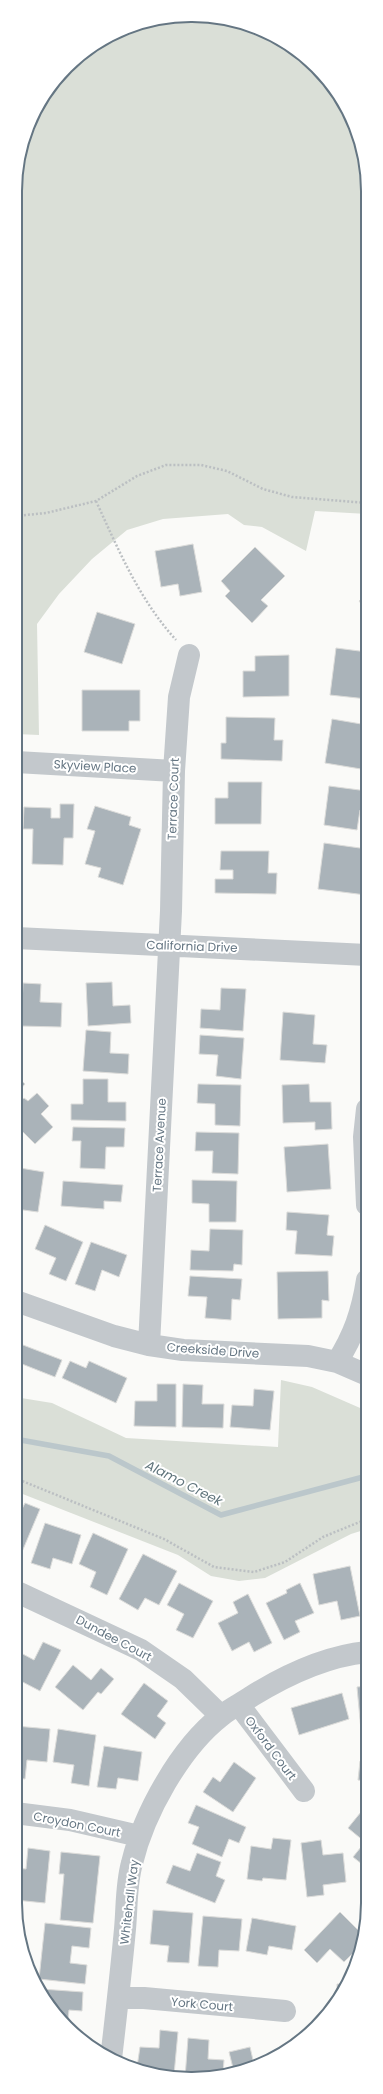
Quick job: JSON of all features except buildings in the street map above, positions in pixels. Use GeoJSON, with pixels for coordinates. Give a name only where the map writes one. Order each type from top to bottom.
{"type":"FeatureCollection","features":[{"type":"Feature","properties":{"kind":"street","name":"Terrace Court"},"geometry":{"type":"LineString","coordinates":[[168,945],[174,771],[179,697],[189,655]]}},
{"type":"Feature","properties":{"kind":"street","name":"Skyview Place"},"geometry":{"type":"LineString","coordinates":[[22,762],[174,771]]}},
{"type":"Feature","properties":{"kind":"street","name":"California Drive"},"geometry":{"type":"LineString","coordinates":[[22,938],[361,955]]}},
{"type":"Feature","properties":{"kind":"street","name":"Terrace Avenue"},"geometry":{"type":"LineString","coordinates":[[149,1345],[168,945]]}},
{"type":"Feature","properties":{"kind":"street","name":"Creekside Drive"},"geometry":{"type":"LineString","coordinates":[[22,1303],[114,1336],[149,1345],[184,1350],[308,1356],[337,1362],[361,1372]]}},
{"type":"Feature","properties":{"kind":"street"},"geometry":{"type":"LineString","coordinates":[[337,1362],[349,1343],[361,1311]]}},
{"type":"Feature","properties":{"kind":"street","name":"Dundee Court"},"geometry":{"type":"LineString","coordinates":[[22,1594],[141,1650],[230,1710]]}},
{"type":"Feature","properties":{"kind":"street","name":"Whitehall Way"},"geometry":{"type":"LineString","coordinates":[[112,2052],[119,1998],[131,1865],[139,1836],[153,1804],[176,1767],[198,1738],[230,1710],[275,1682],[326,1661],[361,1653]]}},
{"type":"Feature","properties":{"kind":"street","name":"Oxford Court"},"geometry":{"type":"LineString","coordinates":[[230,1710],[304,1791]]}},
{"type":"Feature","properties":{"kind":"street","name":"Croydon Court"},"geometry":{"type":"LineString","coordinates":[[22,1814],[70,1820],[139,1836]]}},
{"type":"Feature","properties":{"kind":"street","name":"York Court"},"geometry":{"type":"LineString","coordinates":[[119,1998],[144,1998],[285,2011]]}},
{"type":"Feature","properties":{"kind":"path"},"geometry":{"type":"LineString","coordinates":[[22,515],[46,513],[96,501],[137,476],[166,465],[201,465],[227,471],[263,489],[292,497],[361,503]]}},
{"type":"Feature","properties":{"kind":"path"},"geometry":{"type":"LineString","coordinates":[[96,501],[131,578],[161,623],[189,655]]}},
{"type":"Feature","properties":{"kind":"path"},"geometry":{"type":"LineString","coordinates":[[22,1481],[164,1539],[214,1568],[254,1572],[267,1568],[285,1562],[323,1536],[361,1521]]}},
{"type":"Feature","properties":{"kind":"shaded area"},"geometry":{"type":"Polygon","coordinates":[[[180,22],[203,22],[225,25],[266,39],[295,57],[319,80],[326,88],[344,117],[358,158],[361,180],[361,514],[315,511],[306,551],[262,527],[244,525],[228,514],[163,519],[127,530],[92,559],[59,594],[37,624],[39,735],[22,734],[22,180],[25,158],[39,117],[57,88],[80,64],[97,51],[117,39],[158,25],[180,22]]]}},
{"type":"Feature","properties":{"kind":"shaded area"},"geometry":{"type":"Polygon","coordinates":[[[281,1380],[312,1387],[361,1408],[361,1531],[351,1534],[265,1578],[239,1581],[211,1576],[178,1555],[22,1494],[22,1398],[52,1403],[126,1438],[278,1447],[281,1380]]]}},
{"type":"Feature","properties":{"kind":"waterway","name":"Alamo Creek"},"geometry":{"type":"LineString","coordinates":[[22,1440],[109,1456],[221,1515],[361,1478]]}}]}
